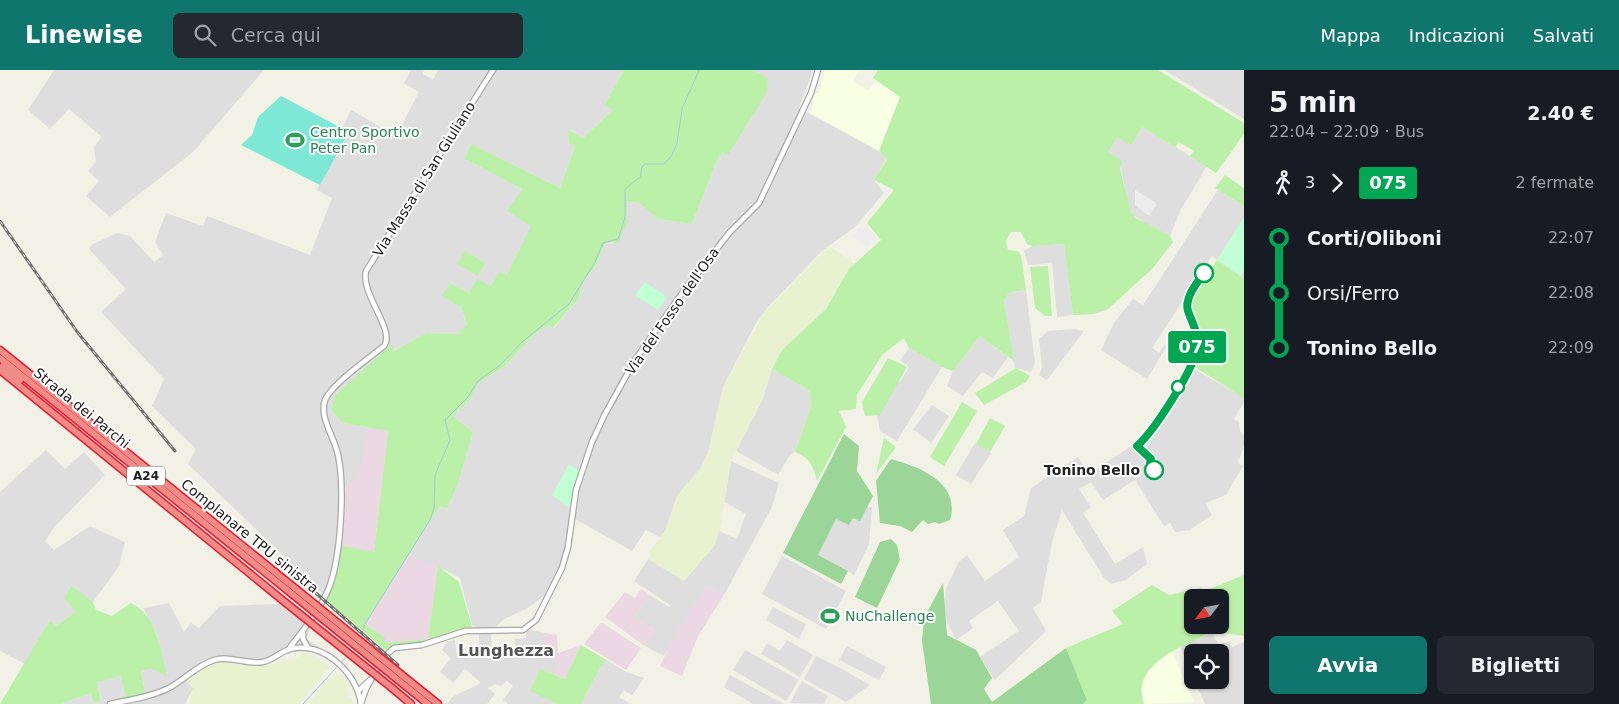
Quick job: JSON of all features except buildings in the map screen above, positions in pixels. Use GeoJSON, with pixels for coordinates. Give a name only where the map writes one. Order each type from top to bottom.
{"type":"FeatureCollection","features":[{"type":"Feature","properties":{"kind":"highway","name":"Complanare TPU sinistra"},"geometry":{"type":"LineString","coordinates":[[0,350],[291,596],[397,682],[438,704]]}},
{"type":"Feature","properties":{"kind":"highway","name":"Strada dei Parchi"},"geometry":{"type":"LineString","coordinates":[[0,358],[422,704]]}},
{"type":"Feature","properties":{"kind":"highway","name":"Strada dei Parchi"},"geometry":{"type":"LineString","coordinates":[[0,363],[291,596]]}},
{"type":"Feature","properties":{"kind":"highway"},"geometry":{"type":"LineString","coordinates":[[0,370],[291,596]]}},
{"type":"Feature","properties":{"kind":"highway","name":"Strada dei Parchi"},"geometry":{"type":"LineString","coordinates":[[397,682],[428,704]]}},
{"type":"Feature","properties":{"kind":"highway"},"geometry":{"type":"LineString","coordinates":[[397,682],[411,704]]}},
{"type":"Feature","properties":{"kind":"street","name":"Via Massa di San Giuliano"},"geometry":{"type":"LineString","coordinates":[[303,631],[329,588],[340,535],[339,458],[324,415],[325,401],[346,378],[384,346],[387,340],[386,332],[368,291],[365,279],[368,266],[493,70]]}},
{"type":"Feature","properties":{"kind":"street","name":"Via del Fosso dell'Osa"},"geometry":{"type":"LineString","coordinates":[[358,691],[366,686],[386,655],[396,648],[422,645],[465,631],[521,630],[530,626],[536,620],[562,568],[568,547],[576,490],[593,440],[604,416],[634,362],[685,289],[729,233],[759,203],[811,93],[818,70]]}},
{"type":"Feature","properties":{"kind":"street"},"geometry":{"type":"LineString","coordinates":[[288,650],[303,631]]}},
{"type":"Feature","properties":{"kind":"street"},"geometry":{"type":"LineString","coordinates":[[300,648],[303,631]]}},
{"type":"Feature","properties":{"kind":"street"},"geometry":{"type":"LineString","coordinates":[[297,638],[300,648]]}},
{"type":"Feature","properties":{"kind":"street"},"geometry":{"type":"LineString","coordinates":[[303,639],[308,648]]}},
{"type":"Feature","properties":{"kind":"street"},"geometry":{"type":"LineString","coordinates":[[110,704],[164,690],[200,666],[215,660],[227,658],[260,662],[270,660],[288,650],[300,648],[308,648],[332,659],[354,681],[366,686],[362,704]]}},
{"type":"Feature","properties":{"kind":"street"},"geometry":{"type":"LineString","coordinates":[[354,681],[362,704]]}},
{"type":"Feature","properties":{"kind":"shaded area"},"geometry":{"type":"Polygon","coordinates":[[[54,70],[264,70],[193,152],[110,217],[86,196],[99,181],[88,171],[96,162],[94,147],[102,137],[69,109],[50,129],[28,110],[54,70]]]}},
{"type":"Feature","properties":{"kind":"shaded area"},"geometry":{"type":"Polygon","coordinates":[[[411,70],[424,70],[423,74],[433,79],[438,70],[624,70],[605,104],[614,109],[583,138],[569,129],[575,146],[560,188],[471,144],[465,159],[522,189],[532,226],[507,275],[491,286],[469,293],[450,283],[467,326],[458,334],[426,333],[394,351],[392,345],[335,395],[343,423],[388,431],[325,596],[188,464],[196,449],[152,406],[164,379],[101,312],[126,289],[89,249],[93,244],[117,233],[130,236],[154,262],[163,255],[155,242],[166,213],[203,226],[207,216],[310,255],[332,198],[317,190],[348,132],[342,128],[351,110],[396,136],[419,92],[404,83],[411,70]]]}},
{"type":"Feature","properties":{"kind":"shaded area"},"geometry":{"type":"Polygon","coordinates":[[[751,70],[813,70],[799,108],[879,151],[887,158],[874,180],[884,193],[855,227],[822,251],[767,308],[755,325],[723,387],[708,453],[700,469],[677,496],[665,531],[660,537],[646,530],[632,551],[570,516],[563,560],[548,593],[526,609],[504,619],[495,628],[479,628],[472,625],[460,578],[430,562],[427,565],[410,554],[440,506],[447,509],[458,484],[473,432],[453,416],[471,399],[477,384],[506,365],[535,334],[549,325],[554,328],[579,298],[583,281],[595,267],[605,243],[613,244],[627,221],[627,201],[639,203],[658,219],[692,224],[716,163],[722,152],[728,154],[767,78],[751,70]]]}},
{"type":"Feature","properties":{"kind":"shaded area"},"geometry":{"type":"Polygon","coordinates":[[[825,70],[859,70],[853,81],[868,91],[876,80],[900,97],[879,151],[810,113],[814,103],[812,99],[814,93],[819,93],[825,70]]]}},
{"type":"Feature","properties":{"kind":"shaded area"},"geometry":{"type":"Polygon","coordinates":[[[1165,70],[1244,70],[1244,119],[1165,70]]]}},
{"type":"Feature","properties":{"kind":"shaded area","name":"Centro Sportivo Peter Pan"},"geometry":{"type":"Polygon","coordinates":[[[281,96],[349,132],[320,185],[241,145],[252,135],[258,117],[281,96]]]}},
{"type":"Feature","properties":{"kind":"shaded area"},"geometry":{"type":"Polygon","coordinates":[[[1142,127],[1207,166],[1181,209],[1170,236],[1155,230],[1133,215],[1129,208],[1120,164],[1107,152],[1117,136],[1142,127]]]}},
{"type":"Feature","properties":{"kind":"shaded area"},"geometry":{"type":"Polygon","coordinates":[[[1135,190],[1155,202],[1156,205],[1149,216],[1135,205],[1135,190]]]}},
{"type":"Feature","properties":{"kind":"shaded area"},"geometry":{"type":"Polygon","coordinates":[[[1218,190],[1244,206],[1244,280],[1212,256],[1152,348],[1159,353],[1164,345],[1167,346],[1147,379],[1101,350],[1114,323],[1133,299],[1143,305],[1218,190]]]}},
{"type":"Feature","properties":{"kind":"shaded area"},"geometry":{"type":"Polygon","coordinates":[[[865,224],[877,239],[867,247],[852,236],[865,224]]]}},
{"type":"Feature","properties":{"kind":"shaded area"},"geometry":{"type":"Polygon","coordinates":[[[1064,244],[1073,315],[1057,317],[1052,263],[1028,265],[1024,251],[1032,246],[1064,244]]]}},
{"type":"Feature","properties":{"kind":"shaded area"},"geometry":{"type":"Polygon","coordinates":[[[827,248],[832,248],[854,263],[826,309],[782,350],[772,369],[760,404],[731,461],[721,526],[714,546],[684,581],[649,559],[649,552],[665,531],[677,496],[700,469],[708,453],[723,387],[763,314],[827,248]]]}},
{"type":"Feature","properties":{"kind":"shaded area"},"geometry":{"type":"Polygon","coordinates":[[[1026,290],[1035,363],[1031,372],[1015,368],[1004,300],[1010,292],[1026,290]]]}},
{"type":"Feature","properties":{"kind":"shaded area"},"geometry":{"type":"Polygon","coordinates":[[[1075,329],[1084,331],[1047,380],[1039,375],[1042,367],[1039,339],[1048,331],[1075,329]]]}},
{"type":"Feature","properties":{"kind":"shaded area"},"geometry":{"type":"Polygon","coordinates":[[[980,336],[1008,357],[993,378],[982,372],[963,396],[947,386],[953,371],[980,336]]]}},
{"type":"Feature","properties":{"kind":"shaded area"},"geometry":{"type":"Polygon","coordinates":[[[909,348],[942,367],[897,441],[880,431],[877,414],[895,380],[900,382],[909,367],[900,360],[909,348]]]}},
{"type":"Feature","properties":{"kind":"shaded area"},"geometry":{"type":"Polygon","coordinates":[[[1192,368],[1244,397],[1244,402],[1234,419],[1239,422],[1240,431],[1244,436],[1244,445],[1238,463],[1243,466],[1226,495],[1205,503],[1212,515],[1190,530],[1175,532],[1170,523],[1164,526],[1135,480],[1103,500],[1091,482],[1079,489],[1091,507],[1083,513],[1115,564],[1143,547],[1147,564],[1126,580],[1111,584],[1104,578],[1062,510],[1052,542],[1041,602],[1033,608],[1046,631],[995,680],[980,657],[1019,631],[998,601],[969,621],[973,628],[956,640],[947,622],[944,607],[946,589],[958,563],[967,555],[985,581],[1019,557],[1003,530],[1024,516],[1031,488],[1078,457],[1089,474],[1137,442],[1149,429],[1192,368]]]}},
{"type":"Feature","properties":{"kind":"shaded area"},"geometry":{"type":"Polygon","coordinates":[[[772,369],[810,391],[811,407],[795,452],[790,455],[778,475],[736,451],[762,401],[772,369]]]}},
{"type":"Feature","properties":{"kind":"shaded area"},"geometry":{"type":"Polygon","coordinates":[[[932,405],[949,416],[931,443],[913,429],[932,405]]]}},
{"type":"Feature","properties":{"kind":"shaded area"},"geometry":{"type":"Polygon","coordinates":[[[367,427],[388,431],[374,553],[338,545],[341,490],[359,477],[367,427]]]}},
{"type":"Feature","properties":{"kind":"shaded area"},"geometry":{"type":"Polygon","coordinates":[[[975,443],[991,453],[971,484],[956,475],[975,443]]]}},
{"type":"Feature","properties":{"kind":"shaded area"},"geometry":{"type":"Polygon","coordinates":[[[46,450],[65,469],[84,452],[105,475],[56,525],[45,541],[54,550],[90,526],[125,542],[119,566],[93,602],[72,587],[76,612],[56,626],[50,620],[25,664],[0,651],[0,492],[46,450]]]}},
{"type":"Feature","properties":{"kind":"shaded area"},"geometry":{"type":"Polygon","coordinates":[[[731,461],[779,483],[772,507],[724,595],[707,586],[664,656],[643,645],[654,630],[635,617],[650,595],[669,607],[670,605],[634,581],[648,559],[684,581],[714,546],[719,531],[737,539],[746,514],[724,502],[731,461]]]}},
{"type":"Feature","properties":{"kind":"shaded area"},"geometry":{"type":"Polygon","coordinates":[[[867,507],[872,507],[869,544],[854,575],[818,555],[836,519],[860,520],[867,507]]]}},
{"type":"Feature","properties":{"kind":"shaded area"},"geometry":{"type":"Polygon","coordinates":[[[410,554],[427,564],[430,561],[438,566],[428,639],[386,643],[365,624],[410,554]]]}},
{"type":"Feature","properties":{"kind":"shaded area"},"geometry":{"type":"Polygon","coordinates":[[[782,556],[846,591],[826,629],[762,594],[782,556]]]}},
{"type":"Feature","properties":{"kind":"shaded area"},"geometry":{"type":"Polygon","coordinates":[[[707,586],[724,595],[698,636],[682,676],[660,666],[678,629],[707,586]]]}},
{"type":"Feature","properties":{"kind":"shaded area"},"geometry":{"type":"Polygon","coordinates":[[[641,589],[650,595],[635,617],[654,630],[643,645],[605,617],[625,592],[635,598],[641,589]]]}},
{"type":"Feature","properties":{"kind":"shaded area"},"geometry":{"type":"Polygon","coordinates":[[[169,603],[184,632],[191,623],[199,628],[220,606],[279,604],[310,627],[306,639],[320,647],[318,654],[309,651],[291,652],[261,665],[245,665],[193,689],[185,704],[61,704],[91,693],[101,701],[97,682],[121,676],[145,692],[141,671],[151,667],[166,676],[157,635],[143,608],[169,603]]]}},
{"type":"Feature","properties":{"kind":"shaded area"},"geometry":{"type":"Polygon","coordinates":[[[773,607],[806,624],[799,639],[766,620],[773,607]]]}},
{"type":"Feature","properties":{"kind":"shaded area"},"geometry":{"type":"Polygon","coordinates":[[[601,622],[641,648],[626,670],[584,644],[601,622]]]}},
{"type":"Feature","properties":{"kind":"shaded area"},"geometry":{"type":"Polygon","coordinates":[[[526,629],[545,633],[541,640],[553,655],[549,658],[560,662],[555,675],[540,669],[558,704],[508,704],[503,700],[513,686],[507,681],[501,686],[495,684],[488,688],[495,694],[487,704],[447,704],[452,697],[481,683],[465,669],[453,683],[440,672],[451,658],[442,650],[447,642],[455,640],[457,656],[479,655],[479,631],[491,631],[492,655],[515,654],[515,639],[526,638],[526,629]]]}},
{"type":"Feature","properties":{"kind":"shaded area"},"geometry":{"type":"Polygon","coordinates":[[[545,633],[557,635],[558,653],[581,645],[565,679],[555,675],[559,662],[548,658],[553,655],[541,640],[545,633]]]}},
{"type":"Feature","properties":{"kind":"shaded area"},"geometry":{"type":"Polygon","coordinates":[[[1213,634],[1218,644],[1187,644],[1213,634]]]}},
{"type":"Feature","properties":{"kind":"shaded area"},"geometry":{"type":"Polygon","coordinates":[[[787,640],[813,655],[800,677],[761,654],[767,643],[780,651],[787,640]]]}},
{"type":"Feature","properties":{"kind":"shaded area"},"geometry":{"type":"Polygon","coordinates":[[[1229,641],[1232,647],[1244,642],[1244,704],[1205,704],[1198,689],[1229,689],[1229,644],[1222,644],[1229,641]]]}},
{"type":"Feature","properties":{"kind":"shaded area"},"geometry":{"type":"Polygon","coordinates":[[[1184,645],[1184,657],[1180,647],[1184,645]]]}},
{"type":"Feature","properties":{"kind":"shaded area"},"geometry":{"type":"Polygon","coordinates":[[[847,646],[886,667],[879,680],[839,660],[847,646]]]}},
{"type":"Feature","properties":{"kind":"shaded area"},"geometry":{"type":"Polygon","coordinates":[[[745,650],[799,680],[786,701],[733,670],[745,650]]]}},
{"type":"Feature","properties":{"kind":"shaded area"},"geometry":{"type":"Polygon","coordinates":[[[1172,651],[1184,679],[1184,689],[1188,689],[1194,702],[1144,704],[1140,693],[1142,682],[1148,671],[1172,651]]]}},
{"type":"Feature","properties":{"kind":"shaded area"},"geometry":{"type":"Polygon","coordinates":[[[302,653],[309,653],[329,667],[299,704],[189,704],[193,689],[186,680],[207,666],[224,661],[270,666],[283,660],[294,660],[302,653]]]}},
{"type":"Feature","properties":{"kind":"shaded area"},"geometry":{"type":"Polygon","coordinates":[[[816,656],[870,685],[846,702],[804,679],[816,656]]]}},
{"type":"Feature","properties":{"kind":"shaded area"},"geometry":{"type":"Polygon","coordinates":[[[605,659],[626,672],[644,678],[632,695],[624,690],[619,697],[630,704],[581,704],[605,659]]]}},
{"type":"Feature","properties":{"kind":"shaded area"},"geometry":{"type":"Polygon","coordinates":[[[338,674],[342,675],[346,681],[349,696],[355,704],[307,704],[329,679],[338,674]]]}},
{"type":"Feature","properties":{"kind":"shaded area"},"geometry":{"type":"Polygon","coordinates":[[[730,675],[784,704],[753,704],[724,687],[730,675]]]}},
{"type":"Feature","properties":{"kind":"shaded area"},"geometry":{"type":"Polygon","coordinates":[[[802,681],[828,696],[823,704],[790,703],[802,681]]]}},
{"type":"Feature","properties":{"kind":"green space"},"geometry":{"type":"Polygon","coordinates":[[[624,70],[751,70],[768,78],[767,92],[728,155],[722,152],[692,224],[658,219],[639,203],[627,201],[627,221],[619,242],[605,243],[595,267],[583,281],[579,298],[553,328],[549,325],[535,334],[506,365],[477,384],[471,399],[453,416],[473,432],[458,484],[447,509],[440,506],[365,624],[384,637],[386,643],[428,639],[438,566],[459,582],[473,630],[422,645],[398,647],[388,652],[324,599],[338,545],[374,552],[388,431],[343,423],[331,410],[335,395],[392,344],[394,351],[426,333],[458,334],[467,325],[461,307],[442,296],[450,283],[469,293],[477,279],[491,286],[499,272],[507,275],[531,226],[507,211],[522,189],[465,159],[471,144],[560,188],[575,146],[569,143],[568,129],[583,138],[613,110],[605,104],[624,70]]]}},
{"type":"Feature","properties":{"kind":"green space"},"geometry":{"type":"Polygon","coordinates":[[[878,70],[1158,70],[1244,123],[1244,134],[1216,173],[1190,156],[1194,151],[1179,142],[1175,147],[1142,127],[1131,145],[1117,137],[1108,152],[1122,160],[1120,169],[1131,212],[1136,218],[1170,236],[1173,242],[1153,268],[1108,309],[1094,314],[1073,315],[1064,244],[1032,246],[1027,244],[1021,232],[1011,232],[1006,241],[1008,250],[1017,251],[1021,255],[1026,290],[1010,292],[1004,300],[1014,361],[980,336],[953,371],[942,367],[909,348],[904,338],[882,355],[857,395],[856,409],[839,411],[846,427],[817,481],[808,460],[795,452],[811,407],[810,391],[772,369],[782,350],[826,309],[849,269],[881,240],[867,223],[894,190],[874,180],[887,159],[879,151],[900,97],[873,78],[878,70]]]}},
{"type":"Feature","properties":{"kind":"green space"},"geometry":{"type":"Polygon","coordinates":[[[1225,175],[1244,188],[1244,206],[1215,188],[1225,175]]]}},
{"type":"Feature","properties":{"kind":"green space"},"geometry":{"type":"Polygon","coordinates":[[[1244,217],[1244,271],[1241,276],[1217,260],[1244,217]]]}},
{"type":"Feature","properties":{"kind":"green space"},"geometry":{"type":"Polygon","coordinates":[[[465,251],[485,263],[478,276],[457,264],[465,251]]]}},
{"type":"Feature","properties":{"kind":"green space"},"geometry":{"type":"Polygon","coordinates":[[[1217,260],[1244,279],[1244,398],[1195,367],[1200,346],[1199,327],[1191,308],[1192,300],[1217,260]]]}},
{"type":"Feature","properties":{"kind":"green space"},"geometry":{"type":"Polygon","coordinates":[[[1048,266],[1052,316],[1045,316],[1035,308],[1030,267],[1048,266]]]}},
{"type":"Feature","properties":{"kind":"green space"},"geometry":{"type":"Polygon","coordinates":[[[645,282],[667,297],[658,310],[635,295],[645,282]]]}},
{"type":"Feature","properties":{"kind":"green space"},"geometry":{"type":"Polygon","coordinates":[[[888,358],[907,367],[880,415],[865,416],[862,402],[888,358]]]}},
{"type":"Feature","properties":{"kind":"green space"},"geometry":{"type":"Polygon","coordinates":[[[1016,368],[1030,376],[1026,382],[984,405],[975,393],[1016,368]]]}},
{"type":"Feature","properties":{"kind":"green space"},"geometry":{"type":"Polygon","coordinates":[[[962,402],[977,411],[944,466],[930,457],[962,402]]]}},
{"type":"Feature","properties":{"kind":"green space"},"geometry":{"type":"Polygon","coordinates":[[[990,418],[1005,426],[990,452],[976,444],[990,418]]]}},
{"type":"Feature","properties":{"kind":"green space"},"geometry":{"type":"Polygon","coordinates":[[[844,434],[859,446],[857,471],[873,496],[860,521],[853,518],[849,525],[836,519],[818,555],[848,571],[841,584],[783,553],[844,434]]]}},
{"type":"Feature","properties":{"kind":"green space"},"geometry":{"type":"Polygon","coordinates":[[[884,438],[896,447],[876,474],[884,438]]]}},
{"type":"Feature","properties":{"kind":"green space"},"geometry":{"type":"Polygon","coordinates":[[[891,459],[925,472],[944,487],[952,507],[950,520],[939,524],[935,522],[928,524],[923,520],[912,532],[900,526],[880,523],[876,481],[891,459]]]}},
{"type":"Feature","properties":{"kind":"green space"},"geometry":{"type":"Polygon","coordinates":[[[569,464],[579,471],[569,508],[552,495],[569,464]]]}},
{"type":"Feature","properties":{"kind":"green space"},"geometry":{"type":"Polygon","coordinates":[[[891,539],[897,545],[900,560],[877,608],[855,597],[880,542],[891,539]]]}},
{"type":"Feature","properties":{"kind":"green space"},"geometry":{"type":"Polygon","coordinates":[[[1244,575],[1244,636],[1229,634],[1229,589],[1209,589],[1244,575]]]}},
{"type":"Feature","properties":{"kind":"green space"},"geometry":{"type":"Polygon","coordinates":[[[943,583],[947,635],[976,650],[992,678],[984,689],[992,702],[1066,648],[1087,700],[1083,704],[931,704],[922,641],[924,618],[943,583]]]}},
{"type":"Feature","properties":{"kind":"green space"},"geometry":{"type":"Polygon","coordinates":[[[1152,585],[1169,595],[1184,592],[1184,634],[1208,634],[1184,644],[1154,665],[1147,673],[1143,682],[1144,704],[1083,704],[1087,700],[1066,648],[1123,624],[1112,611],[1152,585]]]}},
{"type":"Feature","properties":{"kind":"green space"},"geometry":{"type":"Polygon","coordinates":[[[72,586],[93,602],[96,610],[112,616],[131,603],[140,609],[152,625],[160,645],[167,677],[151,668],[141,671],[145,693],[126,697],[121,676],[97,682],[101,702],[94,703],[91,693],[61,704],[0,704],[50,620],[56,626],[76,612],[64,598],[72,586]]]}},
{"type":"Feature","properties":{"kind":"green space"},"geometry":{"type":"Polygon","coordinates":[[[581,645],[605,659],[581,704],[558,704],[530,691],[540,669],[565,679],[581,645]]]}},
{"type":"Feature","properties":{"kind":"waterway"},"geometry":{"type":"LineString","coordinates":[[360,639],[365,624],[430,520],[434,508],[435,475],[450,440],[445,420],[468,397],[478,381],[500,365],[522,342],[569,304],[595,262],[603,243],[618,239],[625,217],[625,189],[640,177],[642,167],[645,164],[664,164],[672,155],[677,143],[682,109],[699,70]]}},
{"type":"Feature","properties":{"kind":"waterway"},"geometry":{"type":"LineString","coordinates":[[340,664],[347,656]]}},
{"type":"Feature","properties":{"kind":"waterway"},"geometry":{"type":"LineString","coordinates":[[303,704],[336,668]]}},
{"type":"Feature","properties":{"kind":"railway"},"geometry":{"type":"LineString","coordinates":[[0,221],[78,333],[175,451]]}},
{"type":"Feature","properties":{"kind":"railway"},"geometry":{"type":"LineString","coordinates":[[285,566],[398,665]]}},
{"type":"Feature","properties":{"kind":"bus line","name":"075"},"geometry":{"type":"LineString","coordinates":[[1154,470],[1150,463],[1151,459],[1141,452],[1137,446],[1155,427],[1194,360],[1198,347],[1198,338],[1187,306],[1194,287],[1204,273]]}},
{"type":"Feature","properties":{"kind":"place","name":"Centro Sportivo Peter Pan"},"geometry":{"type":"Point","coordinates":[295,140]}},
{"type":"Feature","properties":{"kind":"place","name":"Tonino Bello"},"geometry":{"type":"Point","coordinates":[1154,470]}},
{"type":"Feature","properties":{"kind":"place","name":"NuChallenge"},"geometry":{"type":"Point","coordinates":[830,616]}},
{"type":"Feature","properties":{"kind":"district","name":"Lunghezza"},"geometry":{"type":"Point","coordinates":[506,650]}}]}
